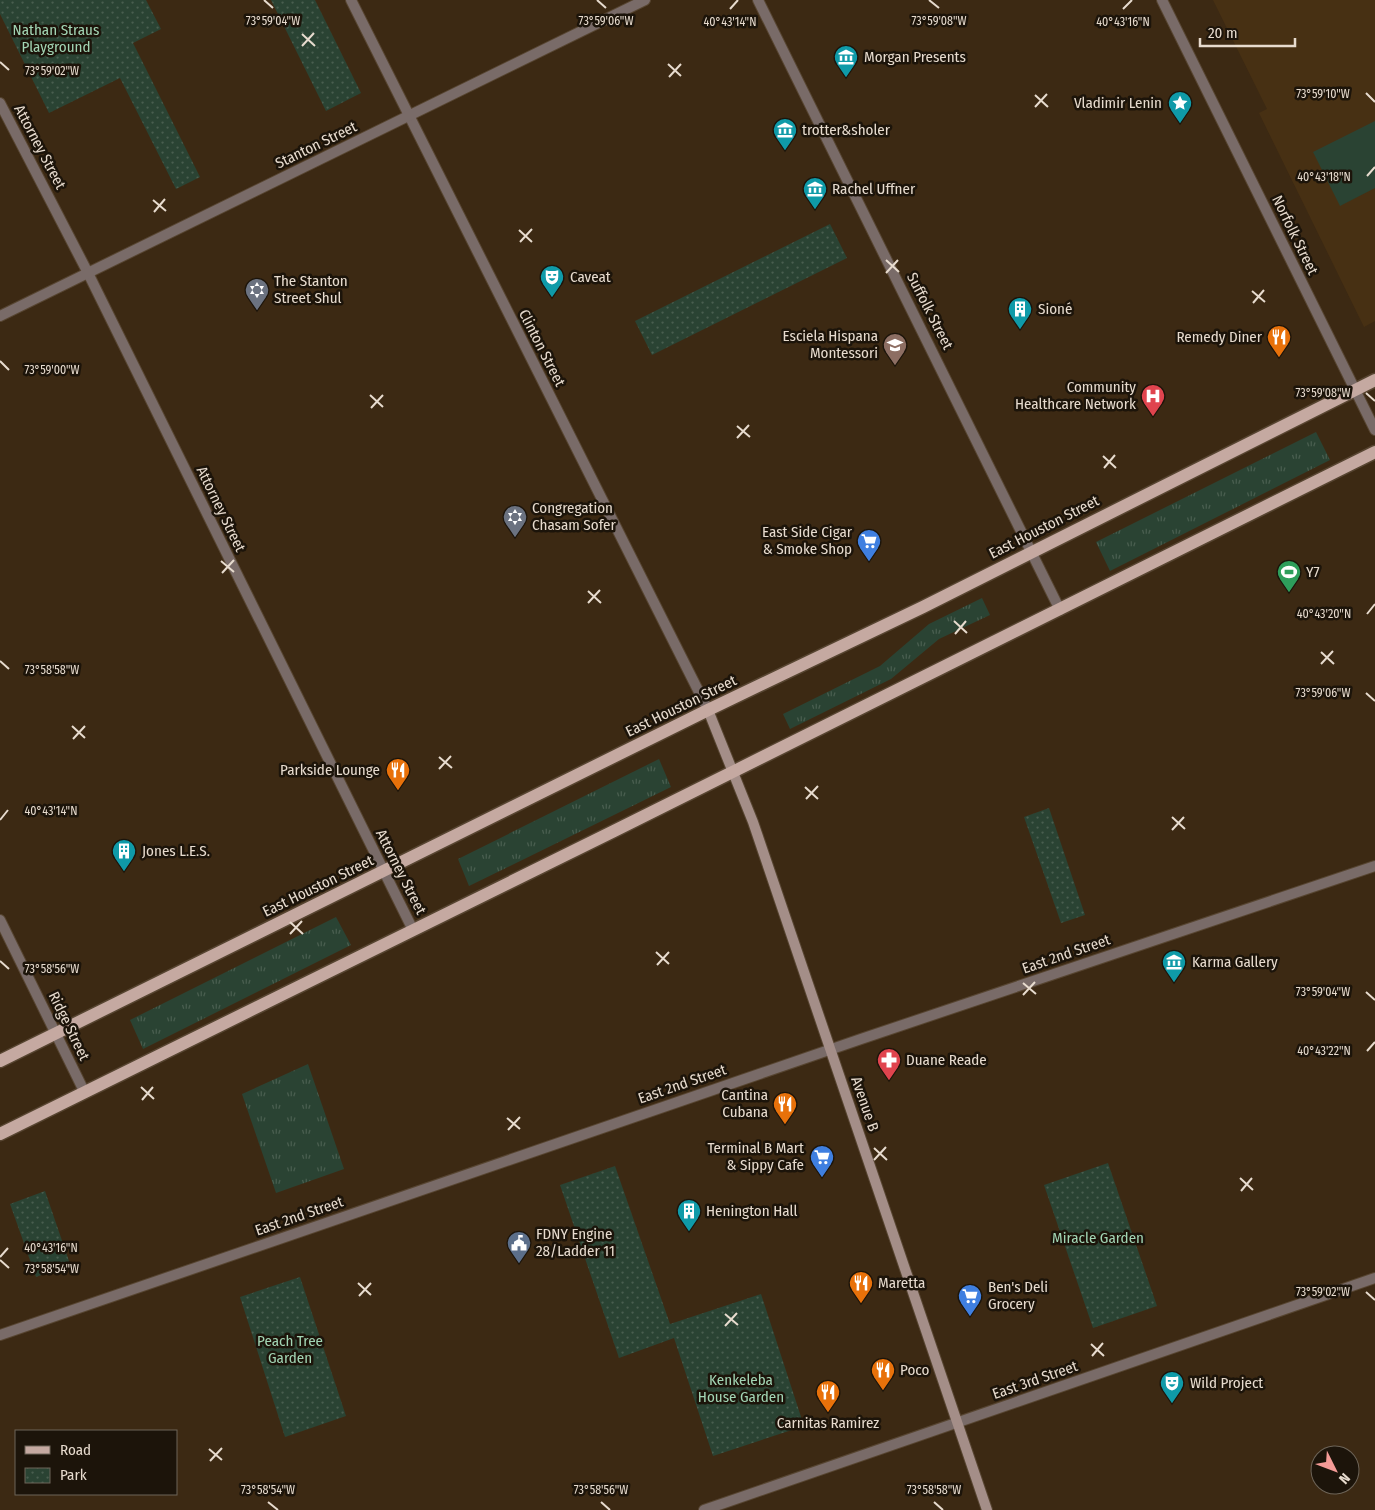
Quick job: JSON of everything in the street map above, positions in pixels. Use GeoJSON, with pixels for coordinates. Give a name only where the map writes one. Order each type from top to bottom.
{"type":"FeatureCollection","features":[{"type":"Feature","properties":{"kind":"main road","name":"East Houston Street"},"geometry":{"type":"LineString","coordinates":[[0,1061],[1375,380]]}},
{"type":"Feature","properties":{"kind":"main road"},"geometry":{"type":"LineString","coordinates":[[0,1134],[1060,610],[1375,452]]}},
{"type":"Feature","properties":{"kind":"street","name":"Clinton Street"},"geometry":{"type":"LineString","coordinates":[[351,0],[708,710]]}},
{"type":"Feature","properties":{"kind":"street","name":"Stanton Street"},"geometry":{"type":"LineString","coordinates":[[0,316],[645,0]]}},
{"type":"Feature","properties":{"kind":"street","name":"Suffolk Street"},"geometry":{"type":"LineString","coordinates":[[758,0],[1033,551],[1060,610]]}},
{"type":"Feature","properties":{"kind":"street","name":"Norfolk Street"},"geometry":{"type":"LineString","coordinates":[[1162,0],[1375,430]]}},
{"type":"Feature","properties":{"kind":"street","name":"Attorney Street"},"geometry":{"type":"LineString","coordinates":[[0,103],[88,273],[413,930]]}},
{"type":"Feature","properties":{"kind":"street","name":"Avenue B"},"geometry":{"type":"LineString","coordinates":[[708,710],[733,771],[830,1049],[987,1510]]}},
{"type":"Feature","properties":{"kind":"street","name":"East 2nd Street"},"geometry":{"type":"LineString","coordinates":[[0,1335],[830,1049],[1375,866]]}},
{"type":"Feature","properties":{"kind":"street","name":"Ridge Street"},"geometry":{"type":"LineString","coordinates":[[0,920],[84,1091]]}},
{"type":"Feature","properties":{"kind":"street","name":"East 3rd Street"},"geometry":{"type":"LineString","coordinates":[[704,1510],[1375,1278]]}},
{"type":"Feature","properties":{"kind":"shaded area"},"geometry":{"type":"Polygon","coordinates":[[[1213,0],[1375,0],[1375,321],[1364,327],[1259,113],[1267,109],[1213,0]]]}},
{"type":"Feature","properties":{"kind":"green space","name":"Nathan Straus Playground"},"geometry":{"type":"Polygon","coordinates":[[[0,0],[146,0],[161,29],[133,43],[200,177],[176,189],[120,78],[49,113],[0,14],[0,0]]]}},
{"type":"Feature","properties":{"kind":"green space"},"geometry":{"type":"Polygon","coordinates":[[[271,0],[315,0],[361,93],[326,111],[271,0]]]}},
{"type":"Feature","properties":{"kind":"green space"},"geometry":{"type":"Polygon","coordinates":[[[1375,121],[1375,188],[1340,206],[1313,152],[1375,121]]]}},
{"type":"Feature","properties":{"kind":"green space"},"geometry":{"type":"Polygon","coordinates":[[[830,224],[847,258],[652,355],[635,321],[830,224]]]}},
{"type":"Feature","properties":{"kind":"green space"},"geometry":{"type":"Polygon","coordinates":[[[1316,432],[1330,460],[1110,571],[1096,542],[1316,432]]]}},
{"type":"Feature","properties":{"kind":"green space"},"geometry":{"type":"Polygon","coordinates":[[[982,598],[990,615],[939,639],[891,679],[790,729],[783,714],[880,666],[929,624],[982,598]]]}},
{"type":"Feature","properties":{"kind":"green space"},"geometry":{"type":"Polygon","coordinates":[[[659,759],[671,787],[469,886],[458,859],[659,759]]]}},
{"type":"Feature","properties":{"kind":"green space"},"geometry":{"type":"Polygon","coordinates":[[[1049,808],[1085,915],[1061,923],[1024,817],[1049,808]]]}},
{"type":"Feature","properties":{"kind":"green space"},"geometry":{"type":"Polygon","coordinates":[[[336,917],[351,945],[143,1049],[130,1020],[336,917]]]}},
{"type":"Feature","properties":{"kind":"green space"},"geometry":{"type":"Polygon","coordinates":[[[308,1064],[344,1169],[276,1193],[242,1094],[308,1064]]]}},
{"type":"Feature","properties":{"kind":"green space","name":"Miracle Garden"},"geometry":{"type":"Polygon","coordinates":[[[1108,1163],[1157,1306],[1093,1328],[1044,1185],[1108,1163]]]}},
{"type":"Feature","properties":{"kind":"green space","name":"Kenkeleba House Garden"},"geometry":{"type":"Polygon","coordinates":[[[615,1166],[670,1324],[761,1294],[804,1426],[713,1456],[674,1338],[619,1358],[560,1185],[615,1166]]]}},
{"type":"Feature","properties":{"kind":"green space"},"geometry":{"type":"Polygon","coordinates":[[[45,1191],[70,1264],[36,1277],[10,1204],[45,1191]]]}},
{"type":"Feature","properties":{"kind":"green space","name":"Peach Tree Garden"},"geometry":{"type":"Polygon","coordinates":[[[300,1277],[346,1416],[285,1437],[240,1297],[300,1277]]]}},
{"type":"Feature","properties":{"kind":"place","name":"Morgan Presents"},"geometry":{"type":"Point","coordinates":[846,78]}},
{"type":"Feature","properties":{"kind":"place","name":"Vladimir Lenin"},"geometry":{"type":"Point","coordinates":[1180,124]}},
{"type":"Feature","properties":{"kind":"place","name":"trotter&sholer"},"geometry":{"type":"Point","coordinates":[785,151]}},
{"type":"Feature","properties":{"kind":"place","name":"Rachel Uffner"},"geometry":{"type":"Point","coordinates":[815,210]}},
{"type":"Feature","properties":{"kind":"place","name":"Caveat"},"geometry":{"type":"Point","coordinates":[552,298]}},
{"type":"Feature","properties":{"kind":"place","name":"The Stanton Street Shul"},"geometry":{"type":"Point","coordinates":[257,311]}},
{"type":"Feature","properties":{"kind":"place","name":"Sioné"},"geometry":{"type":"Point","coordinates":[1020,330]}},
{"type":"Feature","properties":{"kind":"place","name":"Remedy Diner"},"geometry":{"type":"Point","coordinates":[1279,358]}},
{"type":"Feature","properties":{"kind":"place","name":"Esciela Hispana Montessori"},"geometry":{"type":"Point","coordinates":[895,366]}},
{"type":"Feature","properties":{"kind":"place","name":"Community Healthcare Network"},"geometry":{"type":"Point","coordinates":[1153,417]}},
{"type":"Feature","properties":{"kind":"place","name":"Congregation Chasam Sofer"},"geometry":{"type":"Point","coordinates":[515,538]}},
{"type":"Feature","properties":{"kind":"place","name":"East Side Cigar & Smoke Shop"},"geometry":{"type":"Point","coordinates":[869,562]}},
{"type":"Feature","properties":{"kind":"place","name":"Y7"},"geometry":{"type":"Point","coordinates":[1289,593]}},
{"type":"Feature","properties":{"kind":"place","name":"Parkside Lounge"},"geometry":{"type":"Point","coordinates":[398,791]}},
{"type":"Feature","properties":{"kind":"place","name":"Jones L.E.S."},"geometry":{"type":"Point","coordinates":[124,872]}},
{"type":"Feature","properties":{"kind":"place","name":"Karma Gallery"},"geometry":{"type":"Point","coordinates":[1174,983]}},
{"type":"Feature","properties":{"kind":"place","name":"Duane Reade"},"geometry":{"type":"Point","coordinates":[889,1081]}},
{"type":"Feature","properties":{"kind":"place","name":"Cantina Cubana"},"geometry":{"type":"Point","coordinates":[785,1125]}},
{"type":"Feature","properties":{"kind":"place","name":"Terminal B Mart & Sippy Cafe"},"geometry":{"type":"Point","coordinates":[822,1178]}},
{"type":"Feature","properties":{"kind":"place","name":"Henington Hall"},"geometry":{"type":"Point","coordinates":[689,1232]}},
{"type":"Feature","properties":{"kind":"place","name":"FDNY Engine 28/Ladder 11"},"geometry":{"type":"Point","coordinates":[519,1264]}},
{"type":"Feature","properties":{"kind":"place","name":"Maretta"},"geometry":{"type":"Point","coordinates":[861,1304]}},
{"type":"Feature","properties":{"kind":"place","name":"Ben's Deli Grocery"},"geometry":{"type":"Point","coordinates":[970,1317]}},
{"type":"Feature","properties":{"kind":"place","name":"Poco"},"geometry":{"type":"Point","coordinates":[883,1391]}},
{"type":"Feature","properties":{"kind":"place","name":"Wild Project"},"geometry":{"type":"Point","coordinates":[1172,1404]}},
{"type":"Feature","properties":{"kind":"place","name":"Carnitas Ramirez"},"geometry":{"type":"Point","coordinates":[828,1413]}}]}
